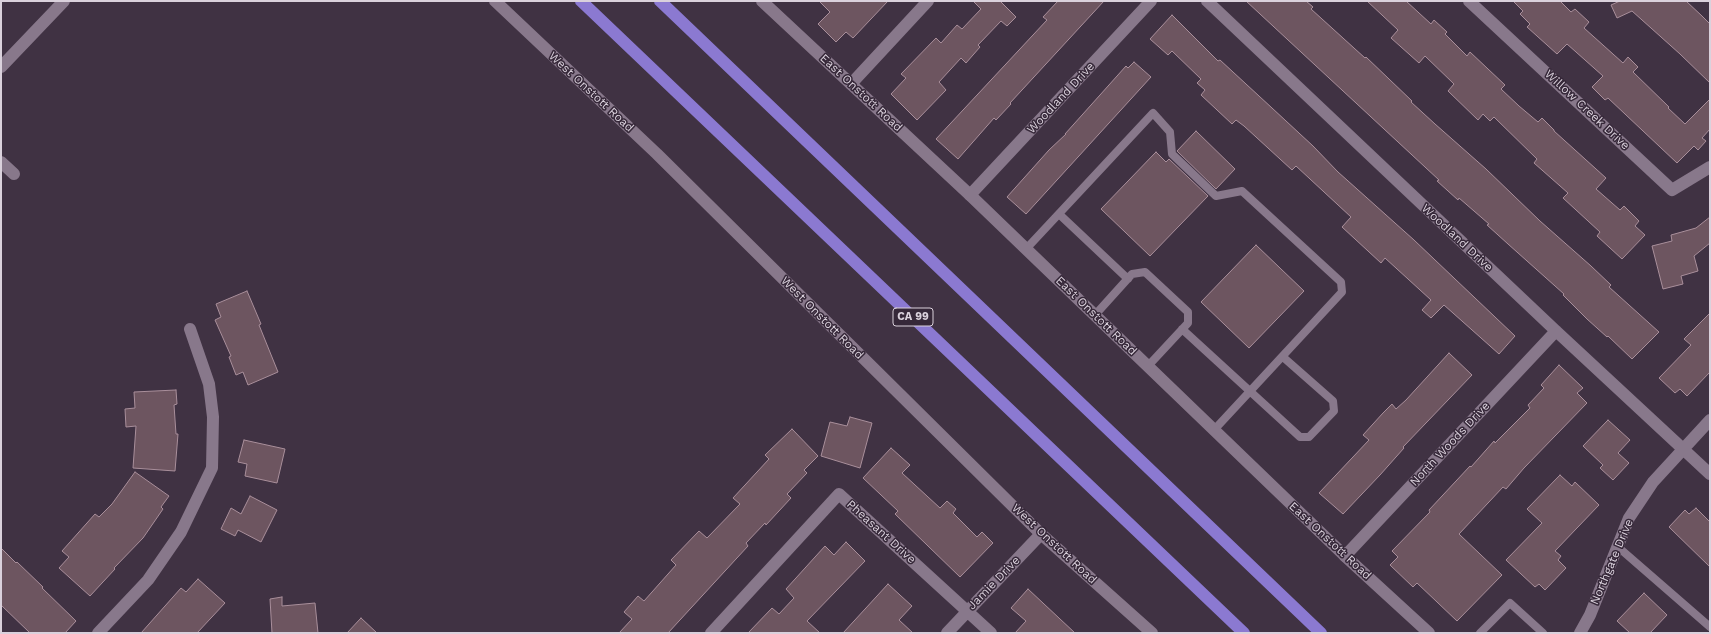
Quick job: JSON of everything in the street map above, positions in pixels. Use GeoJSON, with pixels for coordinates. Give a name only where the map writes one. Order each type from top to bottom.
{"type":"FeatureCollection","features":[{"type":"Feature","properties":{"kind":"highway","name":"CA 99"},"geometry":{"type":"LineString","coordinates":[[582,1],[1244,633]]}},
{"type":"Feature","properties":{"kind":"highway"},"geometry":{"type":"LineString","coordinates":[[660,1],[1321,633]]}},
{"type":"Feature","properties":{"kind":"street"},"geometry":{"type":"LineString","coordinates":[[1,67],[64,1]]}},
{"type":"Feature","properties":{"kind":"street","name":"West Onstott Road"},"geometry":{"type":"LineString","coordinates":[[495,1],[657,154],[1041,534],[1152,633]]}},
{"type":"Feature","properties":{"kind":"street","name":"East Onstott Road"},"geometry":{"type":"LineString","coordinates":[[762,1],[970,195],[1345,556],[1429,633]]}},
{"type":"Feature","properties":{"kind":"street"},"geometry":{"type":"LineString","coordinates":[[851,84],[928,1]]}},
{"type":"Feature","properties":{"kind":"street","name":"Woodland Drive"},"geometry":{"type":"LineString","coordinates":[[970,195],[1151,1]]}},
{"type":"Feature","properties":{"kind":"street","name":"Woodland Drive"},"geometry":{"type":"LineString","coordinates":[[1207,1],[1556,331],[1710,474]]}},
{"type":"Feature","properties":{"kind":"street","name":"Willow Creek Drive"},"geometry":{"type":"LineString","coordinates":[[1469,1],[1672,190],[1710,167]]}},
{"type":"Feature","properties":{"kind":"street"},"geometry":{"type":"LineString","coordinates":[[1,162],[14,174]]}},
{"type":"Feature","properties":{"kind":"street"},"geometry":{"type":"LineString","coordinates":[[98,633],[148,580],[181,532],[212,468],[213,417],[209,384],[190,329]]}},
{"type":"Feature","properties":{"kind":"street","name":"North Woods Drive"},"geometry":{"type":"LineString","coordinates":[[1345,556],[1556,331]]}},
{"type":"Feature","properties":{"kind":"street","name":"Northgate Drive"},"geometry":{"type":"LineString","coordinates":[[1580,633],[1590,615],[1629,518],[1653,482],[1710,420]]}},
{"type":"Feature","properties":{"kind":"street","name":"Pheasant Drive"},"geometry":{"type":"LineString","coordinates":[[711,633],[839,494],[991,633]]}},
{"type":"Feature","properties":{"kind":"street","name":"Jamie Drive"},"geometry":{"type":"LineString","coordinates":[[947,633],[1041,534]]}},
{"type":"Feature","properties":{"kind":"lane"},"geometry":{"type":"LineString","coordinates":[[1026,249],[1153,113],[1170,132],[1172,154],[1216,196],[1242,191],[1341,282],[1342,292],[1214,430]]}},
{"type":"Feature","properties":{"kind":"lane"},"geometry":{"type":"LineString","coordinates":[[1059,214],[1128,279]]}},
{"type":"Feature","properties":{"kind":"lane"},"geometry":{"type":"LineString","coordinates":[[1095,315],[1132,274],[1145,272],[1188,312],[1188,323],[1148,366]]}},
{"type":"Feature","properties":{"kind":"lane"},"geometry":{"type":"LineString","coordinates":[[1182,329],[1300,437],[1309,437],[1334,411],[1333,401],[1283,356]]}},
{"type":"Feature","properties":{"kind":"lane"},"geometry":{"type":"LineString","coordinates":[[1618,547],[1710,627]]}},
{"type":"Feature","properties":{"kind":"lane"},"geometry":{"type":"LineString","coordinates":[[1485,631],[1510,603],[1540,632]]}},
{"type":"Feature","properties":{"kind":"building"},"geometry":{"type":"Polygon","coordinates":[[[819,1],[888,1],[853,38],[846,32],[836,42],[818,24],[830,12],[819,1]]]}},
{"type":"Feature","properties":{"kind":"building"},"geometry":{"type":"Polygon","coordinates":[[[973,1],[1000,1],[1016,17],[1007,26],[1001,21],[978,45],[980,47],[966,63],[961,58],[939,82],[946,90],[917,120],[891,94],[906,78],[901,74],[936,38],[941,43],[957,25],[962,29],[981,9],[973,1]]]}},
{"type":"Feature","properties":{"kind":"building"},"geometry":{"type":"Polygon","coordinates":[[[1058,1],[1104,1],[1010,103],[1011,104],[996,120],[994,118],[958,159],[936,139],[1047,20],[1043,17],[1058,1]]]}},
{"type":"Feature","properties":{"kind":"building"},"geometry":{"type":"Polygon","coordinates":[[[1246,1],[1306,1],[1313,7],[1311,9],[1365,58],[1366,57],[1412,101],[1411,102],[1591,266],[1611,285],[1609,287],[1659,332],[1632,359],[1608,336],[1607,337],[1587,319],[1563,295],[1564,294],[1487,225],[1489,224],[1459,198],[1458,200],[1437,181],[1439,180],[1246,1]]]}},
{"type":"Feature","properties":{"kind":"building"},"geometry":{"type":"Polygon","coordinates":[[[1367,1],[1406,1],[1431,24],[1434,20],[1447,32],[1445,34],[1467,56],[1470,52],[1505,85],[1501,89],[1519,106],[1538,122],[1542,118],[1554,131],[1606,178],[1596,189],[1620,210],[1624,206],[1639,221],[1635,226],[1645,235],[1622,259],[1597,236],[1600,232],[1563,198],[1568,193],[1534,163],[1537,159],[1494,117],[1490,121],[1483,114],[1478,120],[1448,91],[1454,84],[1425,56],[1419,63],[1391,38],[1398,30],[1367,1]]]}},
{"type":"Feature","properties":{"kind":"building"},"geometry":{"type":"Polygon","coordinates":[[[1513,1],[1560,1],[1571,12],[1575,9],[1589,22],[1584,28],[1623,63],[1628,57],[1638,67],[1633,72],[1685,124],[1710,99],[1710,129],[1702,138],[1706,141],[1698,150],[1694,146],[1677,163],[1608,98],[1605,100],[1592,87],[1603,76],[1567,44],[1557,54],[1527,27],[1530,24],[1520,14],[1523,11],[1513,1]]]}},
{"type":"Feature","properties":{"kind":"building"},"geometry":{"type":"Polygon","coordinates":[[[1620,1],[1686,1],[1710,24],[1710,83],[1632,11],[1617,18],[1611,5],[1620,1]]]}},
{"type":"Feature","properties":{"kind":"building"},"geometry":{"type":"Polygon","coordinates":[[[1172,15],[1218,61],[1220,60],[1272,108],[1313,146],[1338,172],[1414,240],[1515,336],[1499,354],[1444,305],[1431,318],[1422,310],[1431,300],[1385,258],[1381,263],[1342,227],[1351,217],[1296,166],[1292,170],[1244,126],[1236,120],[1232,124],[1201,95],[1205,90],[1197,83],[1201,79],[1172,51],[1168,55],[1150,39],[1172,15]]]}},
{"type":"Feature","properties":{"kind":"building"},"geometry":{"type":"Polygon","coordinates":[[[1134,62],[1151,77],[1026,214],[1007,197],[1049,150],[1066,134],[1126,66],[1128,68],[1134,62]]]}},
{"type":"Feature","properties":{"kind":"building"},"geometry":{"type":"Polygon","coordinates":[[[1196,131],[1235,169],[1216,189],[1177,151],[1196,131]]]}},
{"type":"Feature","properties":{"kind":"building"},"geometry":{"type":"Polygon","coordinates":[[[1156,152],[1166,162],[1169,159],[1208,196],[1150,256],[1101,209],[1156,152]]]}},
{"type":"Feature","properties":{"kind":"building"},"geometry":{"type":"Polygon","coordinates":[[[1710,217],[1710,243],[1694,256],[1698,271],[1681,276],[1683,284],[1663,289],[1652,246],[1672,241],[1671,235],[1696,228],[1710,217]]]}},
{"type":"Feature","properties":{"kind":"building"},"geometry":{"type":"Polygon","coordinates":[[[1256,245],[1304,291],[1249,348],[1201,302],[1256,245]]]}},
{"type":"Feature","properties":{"kind":"building"},"geometry":{"type":"Polygon","coordinates":[[[247,291],[261,324],[259,325],[278,372],[248,385],[243,372],[236,375],[229,357],[231,356],[215,320],[221,317],[216,304],[247,291]]]}},
{"type":"Feature","properties":{"kind":"building"},"geometry":{"type":"Polygon","coordinates":[[[1710,313],[1710,372],[1687,396],[1680,389],[1675,393],[1659,378],[1691,345],[1684,339],[1710,313]]]}},
{"type":"Feature","properties":{"kind":"building"},"geometry":{"type":"Polygon","coordinates":[[[1449,353],[1472,375],[1403,447],[1404,448],[1380,475],[1343,514],[1319,493],[1369,440],[1363,435],[1383,413],[1392,404],[1396,409],[1406,400],[1449,353]]]}},
{"type":"Feature","properties":{"kind":"building"},"geometry":{"type":"Polygon","coordinates":[[[1559,365],[1583,388],[1577,393],[1587,403],[1524,468],[1506,489],[1503,487],[1459,534],[1502,575],[1457,621],[1417,583],[1413,587],[1390,565],[1398,557],[1392,551],[1430,512],[1429,510],[1494,441],[1495,443],[1530,408],[1528,405],[1544,388],[1541,385],[1559,365]]]}},
{"type":"Feature","properties":{"kind":"building"},"geometry":{"type":"Polygon","coordinates":[[[176,390],[177,404],[174,405],[176,434],[178,434],[175,471],[133,468],[136,426],[126,427],[125,409],[135,408],[134,392],[176,390]]]}},
{"type":"Feature","properties":{"kind":"building"},"geometry":{"type":"Polygon","coordinates":[[[850,417],[872,423],[860,468],[821,456],[830,422],[847,426],[850,417]]]}},
{"type":"Feature","properties":{"kind":"building"},"geometry":{"type":"Polygon","coordinates":[[[1608,420],[1630,440],[1618,453],[1629,463],[1613,480],[1600,468],[1603,465],[1583,446],[1608,420]]]}},
{"type":"Feature","properties":{"kind":"building"},"geometry":{"type":"Polygon","coordinates":[[[792,429],[818,456],[804,470],[807,473],[787,494],[791,498],[766,525],[765,523],[746,543],[748,546],[668,633],[619,633],[632,619],[624,612],[638,596],[644,601],[676,565],[671,560],[699,531],[707,538],[740,504],[733,498],[769,459],[765,455],[792,429]]]}},
{"type":"Feature","properties":{"kind":"building"},"geometry":{"type":"Polygon","coordinates":[[[244,440],[285,449],[277,483],[245,476],[247,464],[238,462],[244,440]]]}},
{"type":"Feature","properties":{"kind":"building"},"geometry":{"type":"Polygon","coordinates":[[[891,448],[910,465],[902,473],[940,508],[947,501],[956,509],[953,513],[977,537],[982,532],[993,543],[960,577],[895,514],[898,511],[863,478],[891,448]]]}},
{"type":"Feature","properties":{"kind":"building"},"geometry":{"type":"Polygon","coordinates":[[[135,472],[169,496],[161,507],[163,509],[143,538],[90,596],[59,568],[69,557],[62,551],[95,514],[99,517],[112,504],[135,472]]]}},
{"type":"Feature","properties":{"kind":"building"},"geometry":{"type":"Polygon","coordinates":[[[1560,475],[1572,486],[1575,482],[1599,505],[1555,551],[1561,556],[1558,560],[1566,568],[1545,590],[1539,584],[1535,587],[1506,560],[1542,523],[1527,509],[1560,475]]]}},
{"type":"Feature","properties":{"kind":"building"},"geometry":{"type":"Polygon","coordinates":[[[250,496],[277,510],[261,542],[238,530],[235,536],[221,529],[231,508],[241,514],[250,496]]]}},
{"type":"Feature","properties":{"kind":"building"},"geometry":{"type":"Polygon","coordinates":[[[1696,508],[1710,522],[1710,567],[1669,527],[1685,510],[1689,514],[1696,508]]]}},
{"type":"Feature","properties":{"kind":"building"},"geometry":{"type":"Polygon","coordinates":[[[846,542],[865,561],[807,621],[820,633],[748,633],[772,608],[779,614],[794,598],[786,589],[825,546],[834,555],[846,542]]]}},
{"type":"Feature","properties":{"kind":"building"},"geometry":{"type":"Polygon","coordinates":[[[1,548],[43,587],[42,588],[76,621],[65,633],[30,633],[1,605],[1,548]]]}},
{"type":"Feature","properties":{"kind":"building"},"geometry":{"type":"Polygon","coordinates":[[[198,579],[225,603],[197,633],[141,633],[181,588],[186,592],[198,579]]]}},
{"type":"Feature","properties":{"kind":"building"},"geometry":{"type":"Polygon","coordinates":[[[888,584],[912,606],[899,620],[913,633],[843,633],[888,584]]]}},
{"type":"Feature","properties":{"kind":"building"},"geometry":{"type":"Polygon","coordinates":[[[1028,589],[1075,633],[1015,633],[1026,621],[1011,608],[1028,589]]]}},
{"type":"Feature","properties":{"kind":"building"},"geometry":{"type":"Polygon","coordinates":[[[1644,593],[1667,615],[1650,633],[1630,633],[1617,621],[1644,593]]]}},
{"type":"Feature","properties":{"kind":"building"},"geometry":{"type":"Polygon","coordinates":[[[282,597],[282,606],[315,603],[318,633],[272,633],[270,599],[282,597]]]}},
{"type":"Feature","properties":{"kind":"building"},"geometry":{"type":"Polygon","coordinates":[[[361,618],[377,633],[347,633],[361,618]]]}}]}
